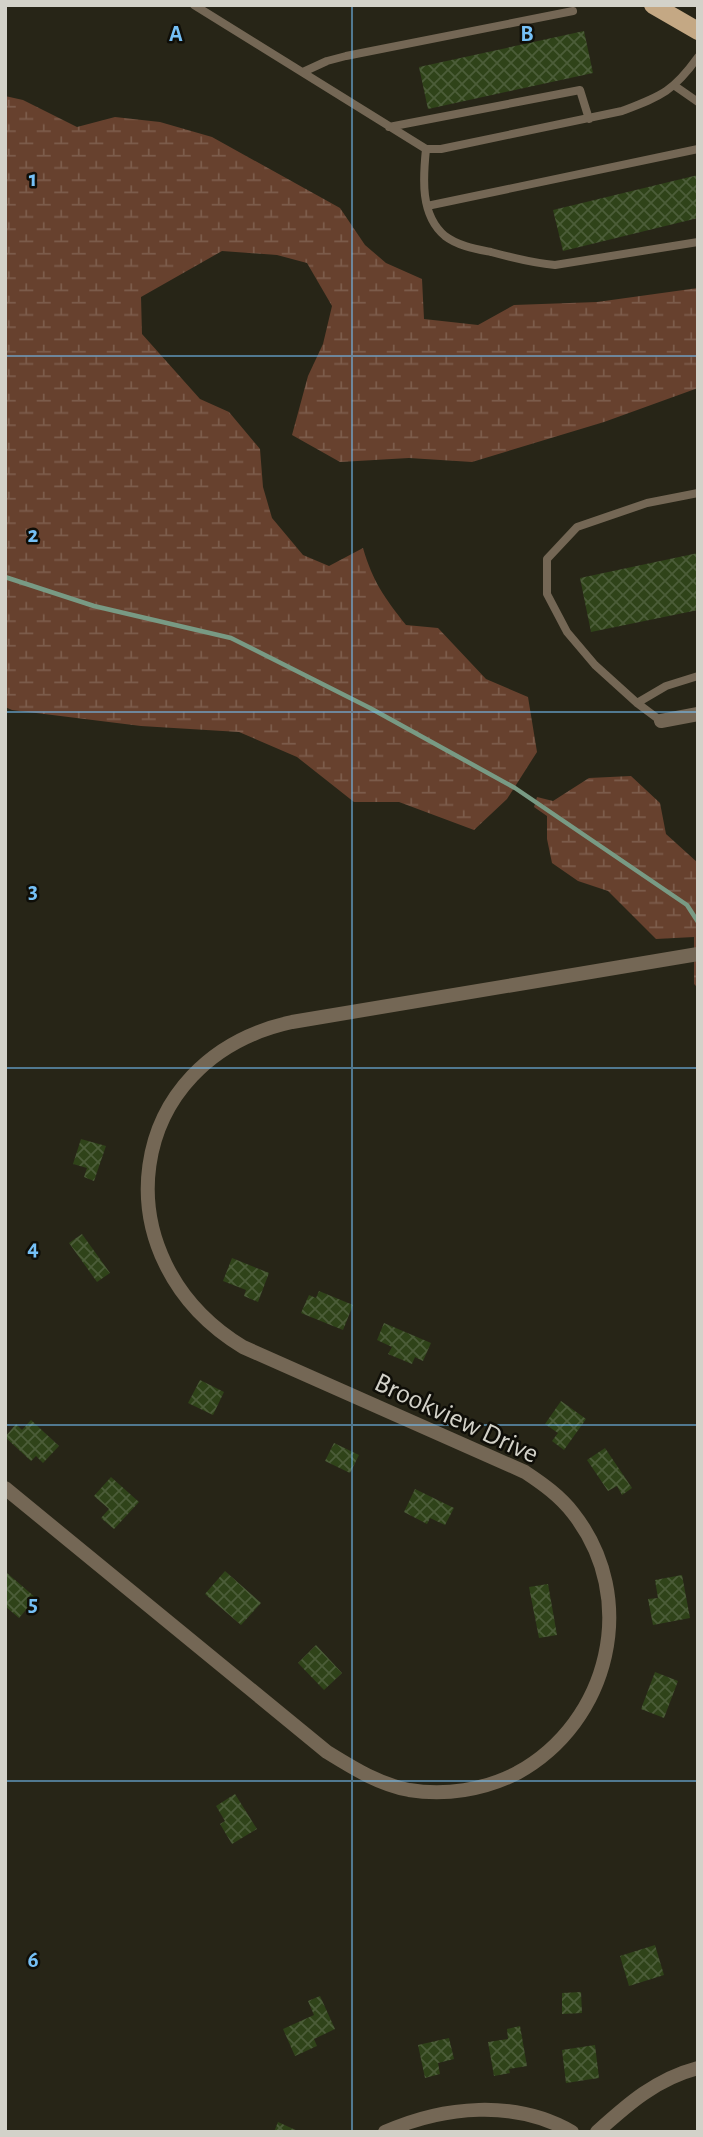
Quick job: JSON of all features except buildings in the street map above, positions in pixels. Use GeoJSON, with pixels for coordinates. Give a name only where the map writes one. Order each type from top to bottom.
{"type":"FeatureCollection","features":[{"type":"Feature","properties":{"kind":"main road"},"geometry":{"type":"LineString","coordinates":[[653,5],[698,31]]}},
{"type":"Feature","properties":{"kind":"street"},"geometry":{"type":"LineString","coordinates":[[661,721],[698,714]]}},
{"type":"Feature","properties":{"kind":"street","name":"Brookview Drive"},"geometry":{"type":"LineString","coordinates":[[5,1488],[327,1752],[363,1774],[408,1790],[454,1792],[507,1778],[529,1766],[572,1728],[589,1703],[607,1653],[610,1630],[607,1593],[597,1554],[573,1513],[543,1484],[525,1472],[243,1348],[214,1327],[177,1287],[160,1255],[150,1221],[149,1167],[158,1132],[184,1084],[217,1053],[257,1031],[292,1022],[695,955]]}},
{"type":"Feature","properties":{"kind":"street"},"geometry":{"type":"LineString","coordinates":[[597,2132],[651,2087],[670,2077],[698,2068]]}},
{"type":"Feature","properties":{"kind":"street"},"geometry":{"type":"LineString","coordinates":[[384,2132],[430,2115],[480,2110],[524,2113],[572,2132]]}},
{"type":"Feature","properties":{"kind":"lane"},"geometry":{"type":"LineString","coordinates":[[194,5],[426,149],[441,149],[622,111],[676,86],[698,57]]}},
{"type":"Feature","properties":{"kind":"lane"},"geometry":{"type":"LineString","coordinates":[[303,72],[346,56],[573,11]]}},
{"type":"Feature","properties":{"kind":"lane"},"geometry":{"type":"LineString","coordinates":[[676,86],[698,102]]}},
{"type":"Feature","properties":{"kind":"lane"},"geometry":{"type":"LineString","coordinates":[[389,127],[580,90],[589,119]]}},
{"type":"Feature","properties":{"kind":"lane"},"geometry":{"type":"LineString","coordinates":[[426,149],[423,176],[427,206],[433,222],[445,235],[459,243],[533,263],[555,265],[698,242]]}},
{"type":"Feature","properties":{"kind":"lane"},"geometry":{"type":"LineString","coordinates":[[427,206],[698,149]]}},
{"type":"Feature","properties":{"kind":"lane"},"geometry":{"type":"LineString","coordinates":[[661,721],[595,664],[567,632],[547,594],[547,559],[577,527],[647,503],[698,493]]}},
{"type":"Feature","properties":{"kind":"lane"},"geometry":{"type":"LineString","coordinates":[[638,703],[666,686],[698,676]]}},
{"type":"Feature","properties":{"kind":"green space"},"geometry":{"type":"Polygon","coordinates":[[[5,96],[23,100],[77,127],[115,117],[160,122],[212,137],[340,208],[365,245],[386,263],[422,279],[424,319],[478,325],[514,305],[597,302],[698,288],[698,388],[604,422],[472,462],[409,458],[340,462],[292,435],[308,376],[323,344],[332,306],[307,263],[277,255],[222,251],[141,297],[142,334],[200,399],[229,412],[260,449],[263,487],[272,518],[303,555],[329,566],[363,548],[380,589],[406,625],[438,628],[486,679],[528,697],[537,752],[507,799],[474,830],[399,802],[354,802],[297,757],[239,732],[141,726],[5,707],[5,96]]]}},
{"type":"Feature","properties":{"kind":"green space"},"geometry":{"type":"Polygon","coordinates":[[[631,776],[660,803],[666,834],[698,863],[698,988],[694,984],[694,937],[656,939],[608,891],[578,881],[552,863],[547,839],[547,816],[534,807],[537,797],[553,801],[589,778],[631,776]]]}},
{"type":"Feature","properties":{"kind":"waterway"},"geometry":{"type":"LineString","coordinates":[[5,577],[94,606],[231,638],[370,708],[515,788],[687,905],[698,922]]}}]}
